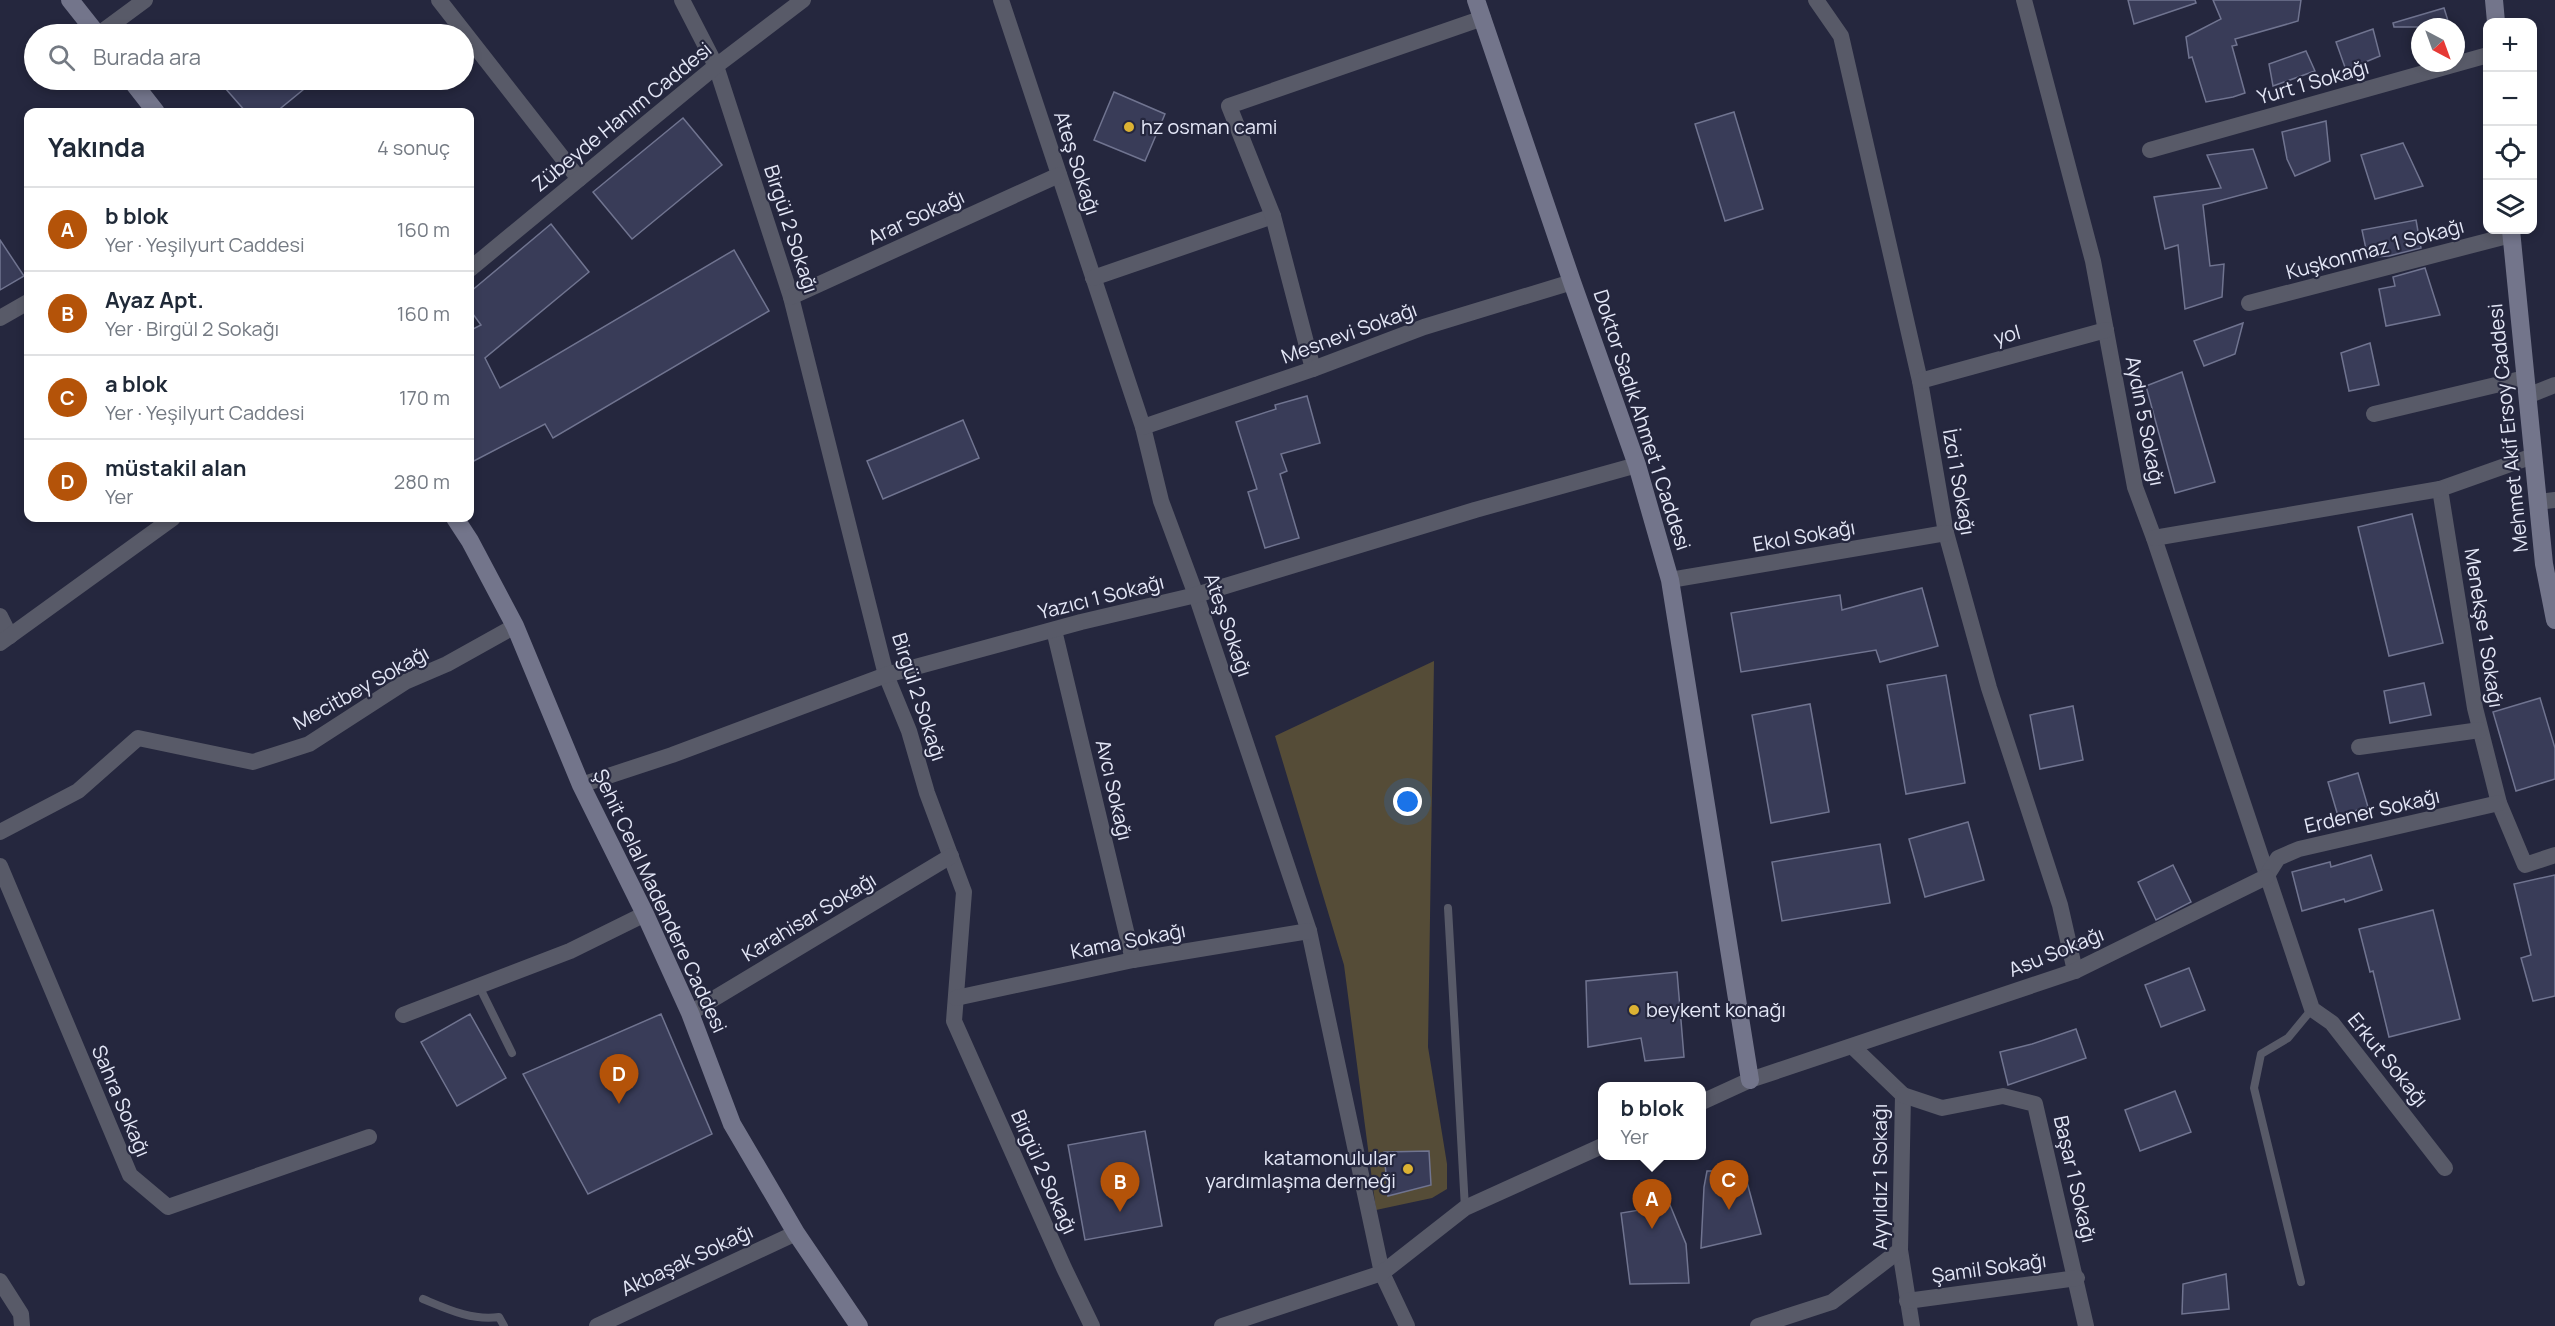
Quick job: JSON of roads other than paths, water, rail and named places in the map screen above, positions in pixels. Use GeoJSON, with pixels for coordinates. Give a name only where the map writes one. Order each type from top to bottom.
{"type":"FeatureCollection","features":[{"type":"Feature","properties":{"kind":"street"},"geometry":{"type":"LineString","coordinates":[[70,0],[90,24]]}},
{"type":"Feature","properties":{"kind":"street"},"geometry":{"type":"LineString","coordinates":[[112,24],[145,0]]}},
{"type":"Feature","properties":{"kind":"street"},"geometry":{"type":"LineString","coordinates":[[439,0],[458,24]]}},
{"type":"Feature","properties":{"kind":"street","name":"Birgül 2 Sokağı"},"geometry":{"type":"LineString","coordinates":[[682,0],[717,66],[791,297],[886,675],[909,731],[927,793],[964,892],[954,1021],[1092,1326]]}},
{"type":"Feature","properties":{"kind":"street","name":"Zübeyde Hanım Caddesi"},"geometry":{"type":"LineString","coordinates":[[474,266],[717,66],[803,0]]}},
{"type":"Feature","properties":{"kind":"street","name":"Ateş Sokağı"},"geometry":{"type":"LineString","coordinates":[[1001,0],[1143,427],[1161,501],[1196,596],[1309,931],[1382,1272],[1407,1326]]}},
{"type":"Feature","properties":{"kind":"street","name":"Doktor Sadık Ahmet 1 Caddesi"},"geometry":{"type":"LineString","coordinates":[[1476,0],[1637,465],[1670,580],[1750,1080]]}},
{"type":"Feature","properties":{"kind":"street","name":"İzci 1 Sokağı"},"geometry":{"type":"LineString","coordinates":[[1816,0],[1841,36],[1920,381],[1946,533],[1989,688],[2060,905],[2075,971]]}},
{"type":"Feature","properties":{"kind":"street","name":"Aydın 5 Sokağı"},"geometry":{"type":"LineString","coordinates":[[2024,0],[2092,261],[2135,487],[2266,877]]}},
{"type":"Feature","properties":{"kind":"street"},"geometry":{"type":"LineString","coordinates":[[2494,0],[2496,18]]}},
{"type":"Feature","properties":{"kind":"street"},"geometry":{"type":"LineString","coordinates":[[1313,369],[1273,216],[1229,106],[1483,18]]}},
{"type":"Feature","properties":{"kind":"street"},"geometry":{"type":"LineString","coordinates":[[474,45],[579,179]]}},
{"type":"Feature","properties":{"kind":"street","name":"Yurt 1 Sokağı"},"geometry":{"type":"LineString","coordinates":[[2150,150],[2483,56]]}},
{"type":"Feature","properties":{"kind":"street"},"geometry":{"type":"LineString","coordinates":[[139,90],[153,108]]}},
{"type":"Feature","properties":{"kind":"street","name":"Arar Sokağı"},"geometry":{"type":"LineString","coordinates":[[791,297],[1059,175]]}},
{"type":"Feature","properties":{"kind":"street"},"geometry":{"type":"LineString","coordinates":[[1093,278],[1273,216]]}},
{"type":"Feature","properties":{"kind":"street","name":"Kuşkonmaz 1 Sokağı"},"geometry":{"type":"LineString","coordinates":[[2249,303],[2504,234]]}},
{"type":"Feature","properties":{"kind":"street","name":"Mehmet Akif Ersoy Caddesi"},"geometry":{"type":"LineString","coordinates":[[2511,234],[2533,456],[2546,501],[2544,564],[2555,620]]}},
{"type":"Feature","properties":{"kind":"street","name":"Mesnevi Sokağı"},"geometry":{"type":"LineString","coordinates":[[1143,427],[1313,369],[1424,327],[1572,282]]}},
{"type":"Feature","properties":{"kind":"street"},"geometry":{"type":"LineString","coordinates":[[0,318],[24,304]]}},
{"type":"Feature","properties":{"kind":"street","name":"yol"},"geometry":{"type":"LineString","coordinates":[[1920,381],[2106,330]]}},
{"type":"Feature","properties":{"kind":"street"},"geometry":{"type":"LineString","coordinates":[[2374,414],[2526,387],[2555,385]]}},
{"type":"Feature","properties":{"kind":"street"},"geometry":{"type":"LineString","coordinates":[[2154,538],[2440,489],[2533,456]]}},
{"type":"Feature","properties":{"kind":"street","name":"Yazıcı 1 Sokağı"},"geometry":{"type":"LineString","coordinates":[[581,785],[672,755],[886,675],[1054,630],[1196,596],[1475,510],[1637,465]]}},
{"type":"Feature","properties":{"kind":"street","name":"Menekşe 1 Sokağı"},"geometry":{"type":"LineString","coordinates":[[2440,489],[2475,708],[2499,803],[2525,865],[2555,855]]}},
{"type":"Feature","properties":{"kind":"street"},"geometry":{"type":"LineString","coordinates":[[0,616],[5,639],[167,522]]}},
{"type":"Feature","properties":{"kind":"street","name":"Şehit Celal Madendere Caddesi"},"geometry":{"type":"LineString","coordinates":[[457,522],[515,626],[581,785],[645,914],[690,1013],[732,1124],[796,1233],[859,1326]]}},
{"type":"Feature","properties":{"kind":"street","name":"Ekol Sokağı"},"geometry":{"type":"LineString","coordinates":[[1670,580],[1946,533]]}},
{"type":"Feature","properties":{"kind":"street","name":"Mecitbey Sokağı"},"geometry":{"type":"LineString","coordinates":[[0,832],[78,791],[138,738],[253,762],[309,744],[405,682],[447,664],[515,626]]}},
{"type":"Feature","properties":{"kind":"street","name":"Avcı Sokağı"},"geometry":{"type":"LineString","coordinates":[[1054,630],[1133,960]]}},
{"type":"Feature","properties":{"kind":"street"},"geometry":{"type":"LineString","coordinates":[[2358,747],[2480,730]]}},
{"type":"Feature","properties":{"kind":"street","name":"Erdener Sokağı"},"geometry":{"type":"LineString","coordinates":[[2266,877],[2278,858],[2299,849],[2499,803]]}},
{"type":"Feature","properties":{"kind":"street","name":"Karahisar Sokağı"},"geometry":{"type":"LineString","coordinates":[[690,1013],[951,856]]}},
{"type":"Feature","properties":{"kind":"street","name":"Sahra Sokağı"},"geometry":{"type":"LineString","coordinates":[[0,867],[130,1175],[168,1206],[369,1137]]}},
{"type":"Feature","properties":{"kind":"street"},"geometry":{"type":"LineString","coordinates":[[2266,877],[2312,1010]]}},
{"type":"Feature","properties":{"kind":"street","name":"Asu Sokağı"},"geometry":{"type":"LineString","coordinates":[[1706,1100],[1750,1080],[2075,971],[2266,877]]}},
{"type":"Feature","properties":{"kind":"street"},"geometry":{"type":"LineString","coordinates":[[403,1015],[570,951],[645,914]]}},
{"type":"Feature","properties":{"kind":"street","name":"Kama Sokağı"},"geometry":{"type":"LineString","coordinates":[[956,998],[1133,960],[1309,931]]}},
{"type":"Feature","properties":{"kind":"street","name":"Erkut Sokağı"},"geometry":{"type":"LineString","coordinates":[[2312,1010],[2332,1023],[2445,1168]]}},
{"type":"Feature","properties":{"kind":"street","name":"Ayyıldız 1 Sokağı"},"geometry":{"type":"LineString","coordinates":[[1853,1047],[1903,1095],[1900,1250],[1912,1326]]}},
{"type":"Feature","properties":{"kind":"street","name":"Başar 1 Sokağı"},"geometry":{"type":"LineString","coordinates":[[1903,1095],[1942,1108],[2003,1096],[2035,1104],[2077,1278],[2086,1326]]}},
{"type":"Feature","properties":{"kind":"street"},"geometry":{"type":"LineString","coordinates":[[1222,1326],[1382,1272],[1465,1208],[1598,1148]]}},
{"type":"Feature","properties":{"kind":"street","name":"Akbaşak Sokağı"},"geometry":{"type":"LineString","coordinates":[[597,1326],[796,1233]]}},
{"type":"Feature","properties":{"kind":"street"},"geometry":{"type":"LineString","coordinates":[[1758,1326],[1832,1302],[1900,1250]]}},
{"type":"Feature","properties":{"kind":"street","name":"Şamil Sokağı"},"geometry":{"type":"LineString","coordinates":[[1908,1301],[2077,1278]]}},
{"type":"Feature","properties":{"kind":"street"},"geometry":{"type":"LineString","coordinates":[[0,1281],[21,1314],[22,1326]]}},
{"type":"Feature","properties":{"kind":"lane"},"geometry":{"type":"LineString","coordinates":[[1448,908],[1465,1208]]}},
{"type":"Feature","properties":{"kind":"lane"},"geometry":{"type":"LineString","coordinates":[[479,986],[512,1053]]}},
{"type":"Feature","properties":{"kind":"lane"},"geometry":{"type":"LineString","coordinates":[[2301,1282],[2254,1088],[2261,1054],[2288,1038],[2312,1010]]}},
{"type":"Feature","properties":{"kind":"lane"},"geometry":{"type":"LineString","coordinates":[[423,1299],[452,1311],[486,1319],[499,1317],[504,1326]]}},
{"type":"Feature","properties":{"kind":"place","name":"hz osman cami"},"geometry":{"type":"Point","coordinates":[1129,127]}},
{"type":"Feature","properties":{"kind":"place","name":"beykent konağı"},"geometry":{"type":"Point","coordinates":[1634,1010]}},
{"type":"Feature","properties":{"kind":"place","name":"müstakil alan"},"geometry":{"type":"Point","coordinates":[619,1104]}},
{"type":"Feature","properties":{"kind":"place","name":"katamonulular yardımlaşma derneği"},"geometry":{"type":"Point","coordinates":[1408,1169]}},
{"type":"Feature","properties":{"kind":"place","name":"a blok"},"geometry":{"type":"Point","coordinates":[1729,1210]}},
{"type":"Feature","properties":{"kind":"place","name":"Ayaz Apt."},"geometry":{"type":"Point","coordinates":[1120,1212]}},
{"type":"Feature","properties":{"kind":"place","name":"b blok"},"geometry":{"type":"Point","coordinates":[1652,1229]}}]}
